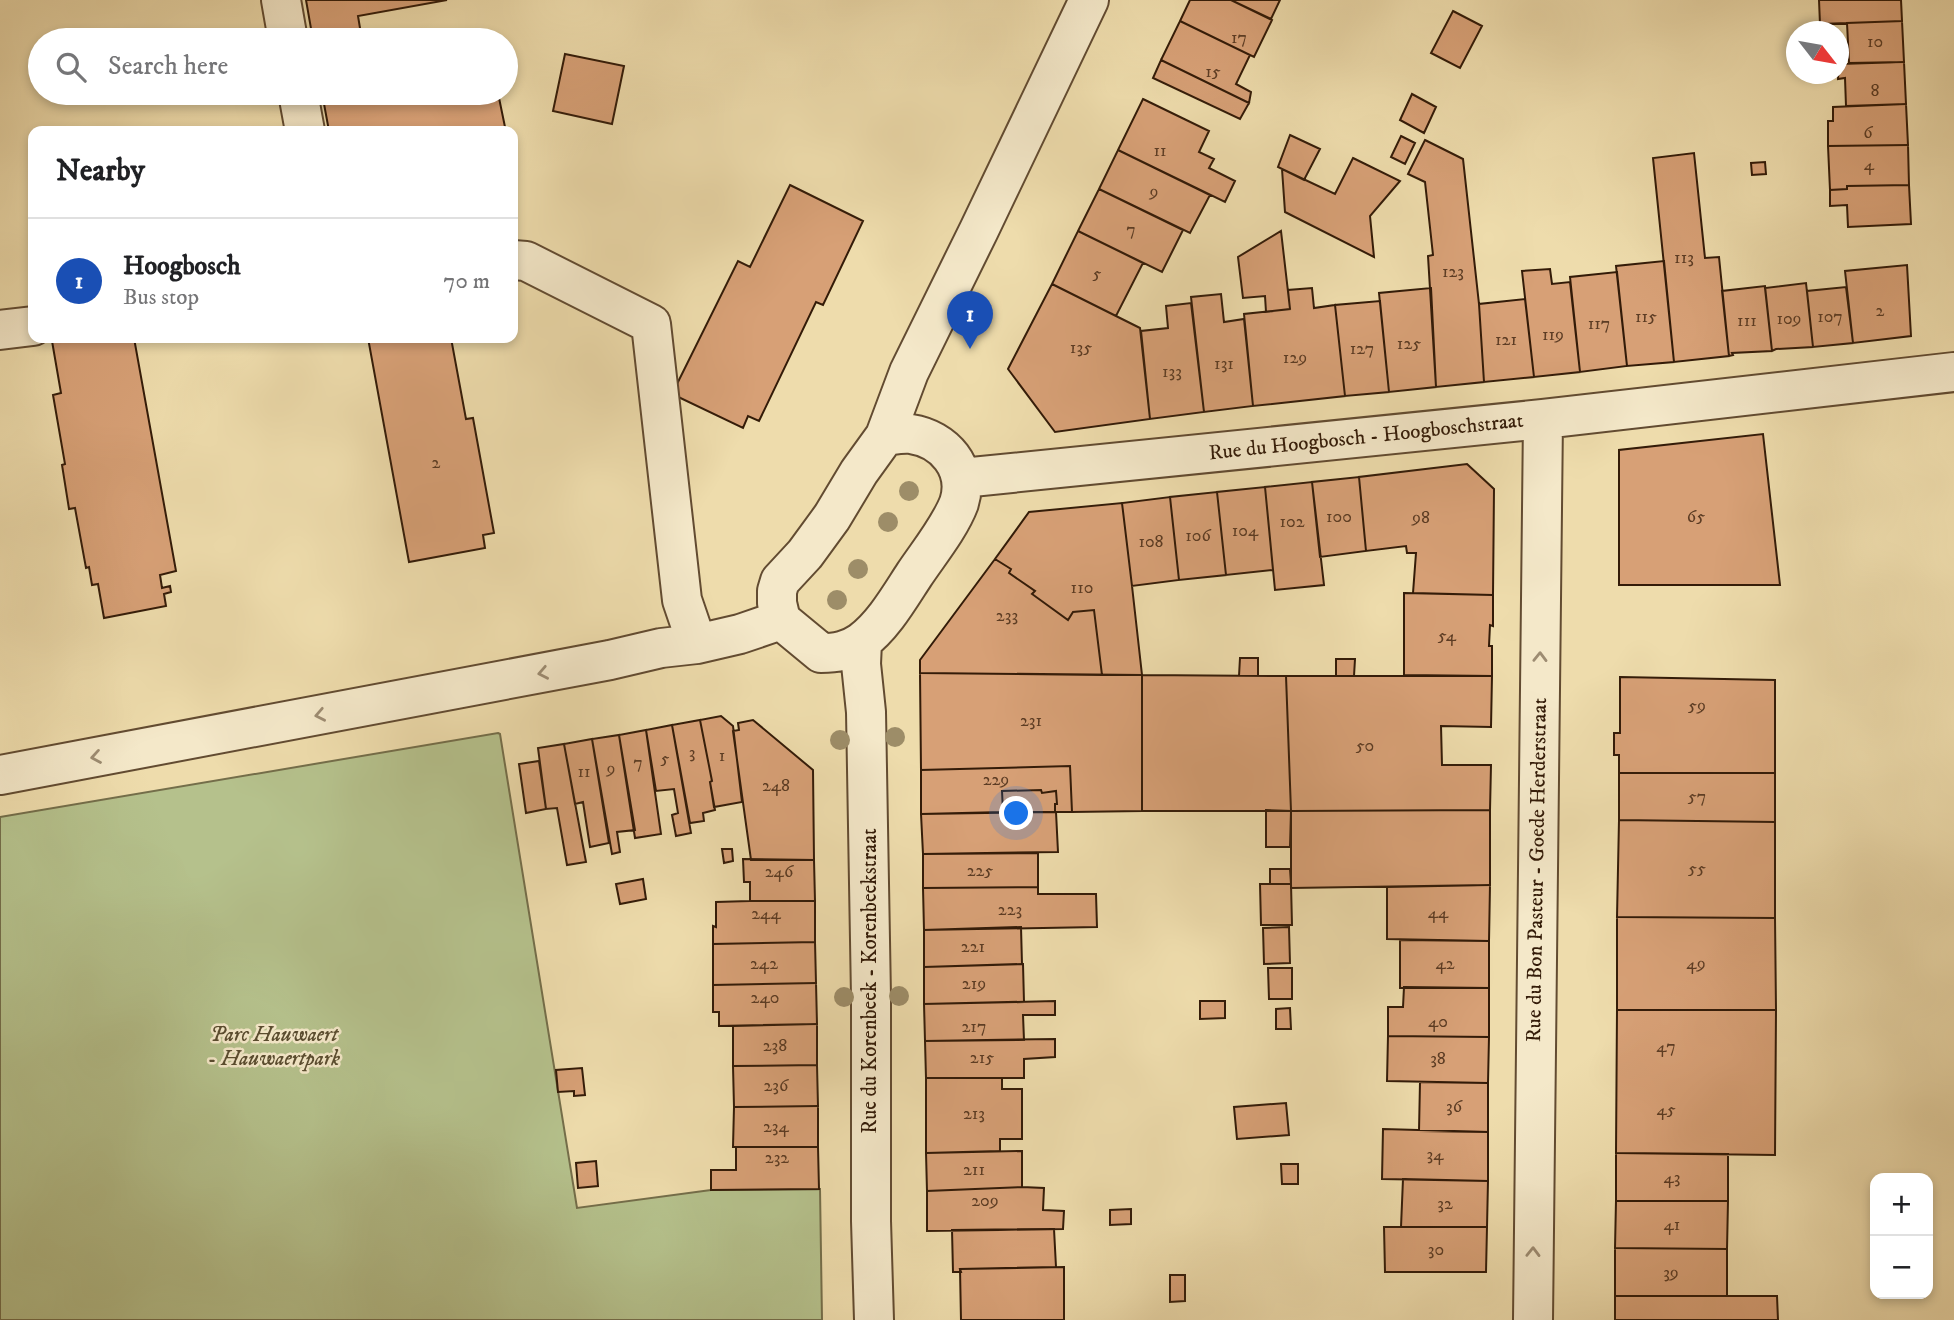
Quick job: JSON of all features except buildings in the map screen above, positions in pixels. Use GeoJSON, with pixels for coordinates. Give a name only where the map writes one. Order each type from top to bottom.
{"type":"FeatureCollection","features":[{"type":"Feature","properties":{"kind":"street"},"geometry":{"type":"LineString","coordinates":[[281,0],[286,28]]}},
{"type":"Feature","properties":{"kind":"street"},"geometry":{"type":"LineString","coordinates":[[885,436],[909,433],[929,438],[945,449],[955,461],[962,478],[959,502],[885,617],[862,642],[841,653],[821,653],[781,620],[777,603],[780,581],[805,554],[832,517],[885,436],[909,372],[1089,0]]}},
{"type":"Feature","properties":{"kind":"street"},"geometry":{"type":"LineString","coordinates":[[300,105],[303,126]]}},
{"type":"Feature","properties":{"kind":"street"},"geometry":{"type":"LineString","coordinates":[[518,260],[526,261],[651,324],[682,600],[697,644]]}},
{"type":"Feature","properties":{"kind":"street"},"geometry":{"type":"LineString","coordinates":[[0,330],[28,327]]}},
{"type":"Feature","properties":{"kind":"street","name":"Rue du Hoogbosch - Hoogboschstraat"},"geometry":{"type":"LineString","coordinates":[[962,478],[1543,419],[1954,372]]}},
{"type":"Feature","properties":{"kind":"street","name":"Rue du Bon Pasteur - Goede Herderstraat"},"geometry":{"type":"LineString","coordinates":[[1533,1320],[1543,419]]}},
{"type":"Feature","properties":{"kind":"street"},"geometry":{"type":"LineString","coordinates":[[0,775],[662,648],[697,644],[751,631],[781,620]]}},
{"type":"Feature","properties":{"kind":"street","name":"Rue du Korenbeek - Korenbeekstraat"},"geometry":{"type":"LineString","coordinates":[[862,642],[872,997],[871,1221],[874,1320]]}},
{"type":"Feature","properties":{"kind":"green space","name":"Parc Hauwaert - Hauwaertpark"},"geometry":{"type":"Polygon","coordinates":[[[498,733],[577,1208],[711,1190],[820,1189],[822,1320],[0,1320],[0,817],[498,733]]]}},
{"type":"Feature","properties":{"kind":"place","name":"Hoogbosch"},"geometry":{"type":"Point","coordinates":[970,349]}}]}
